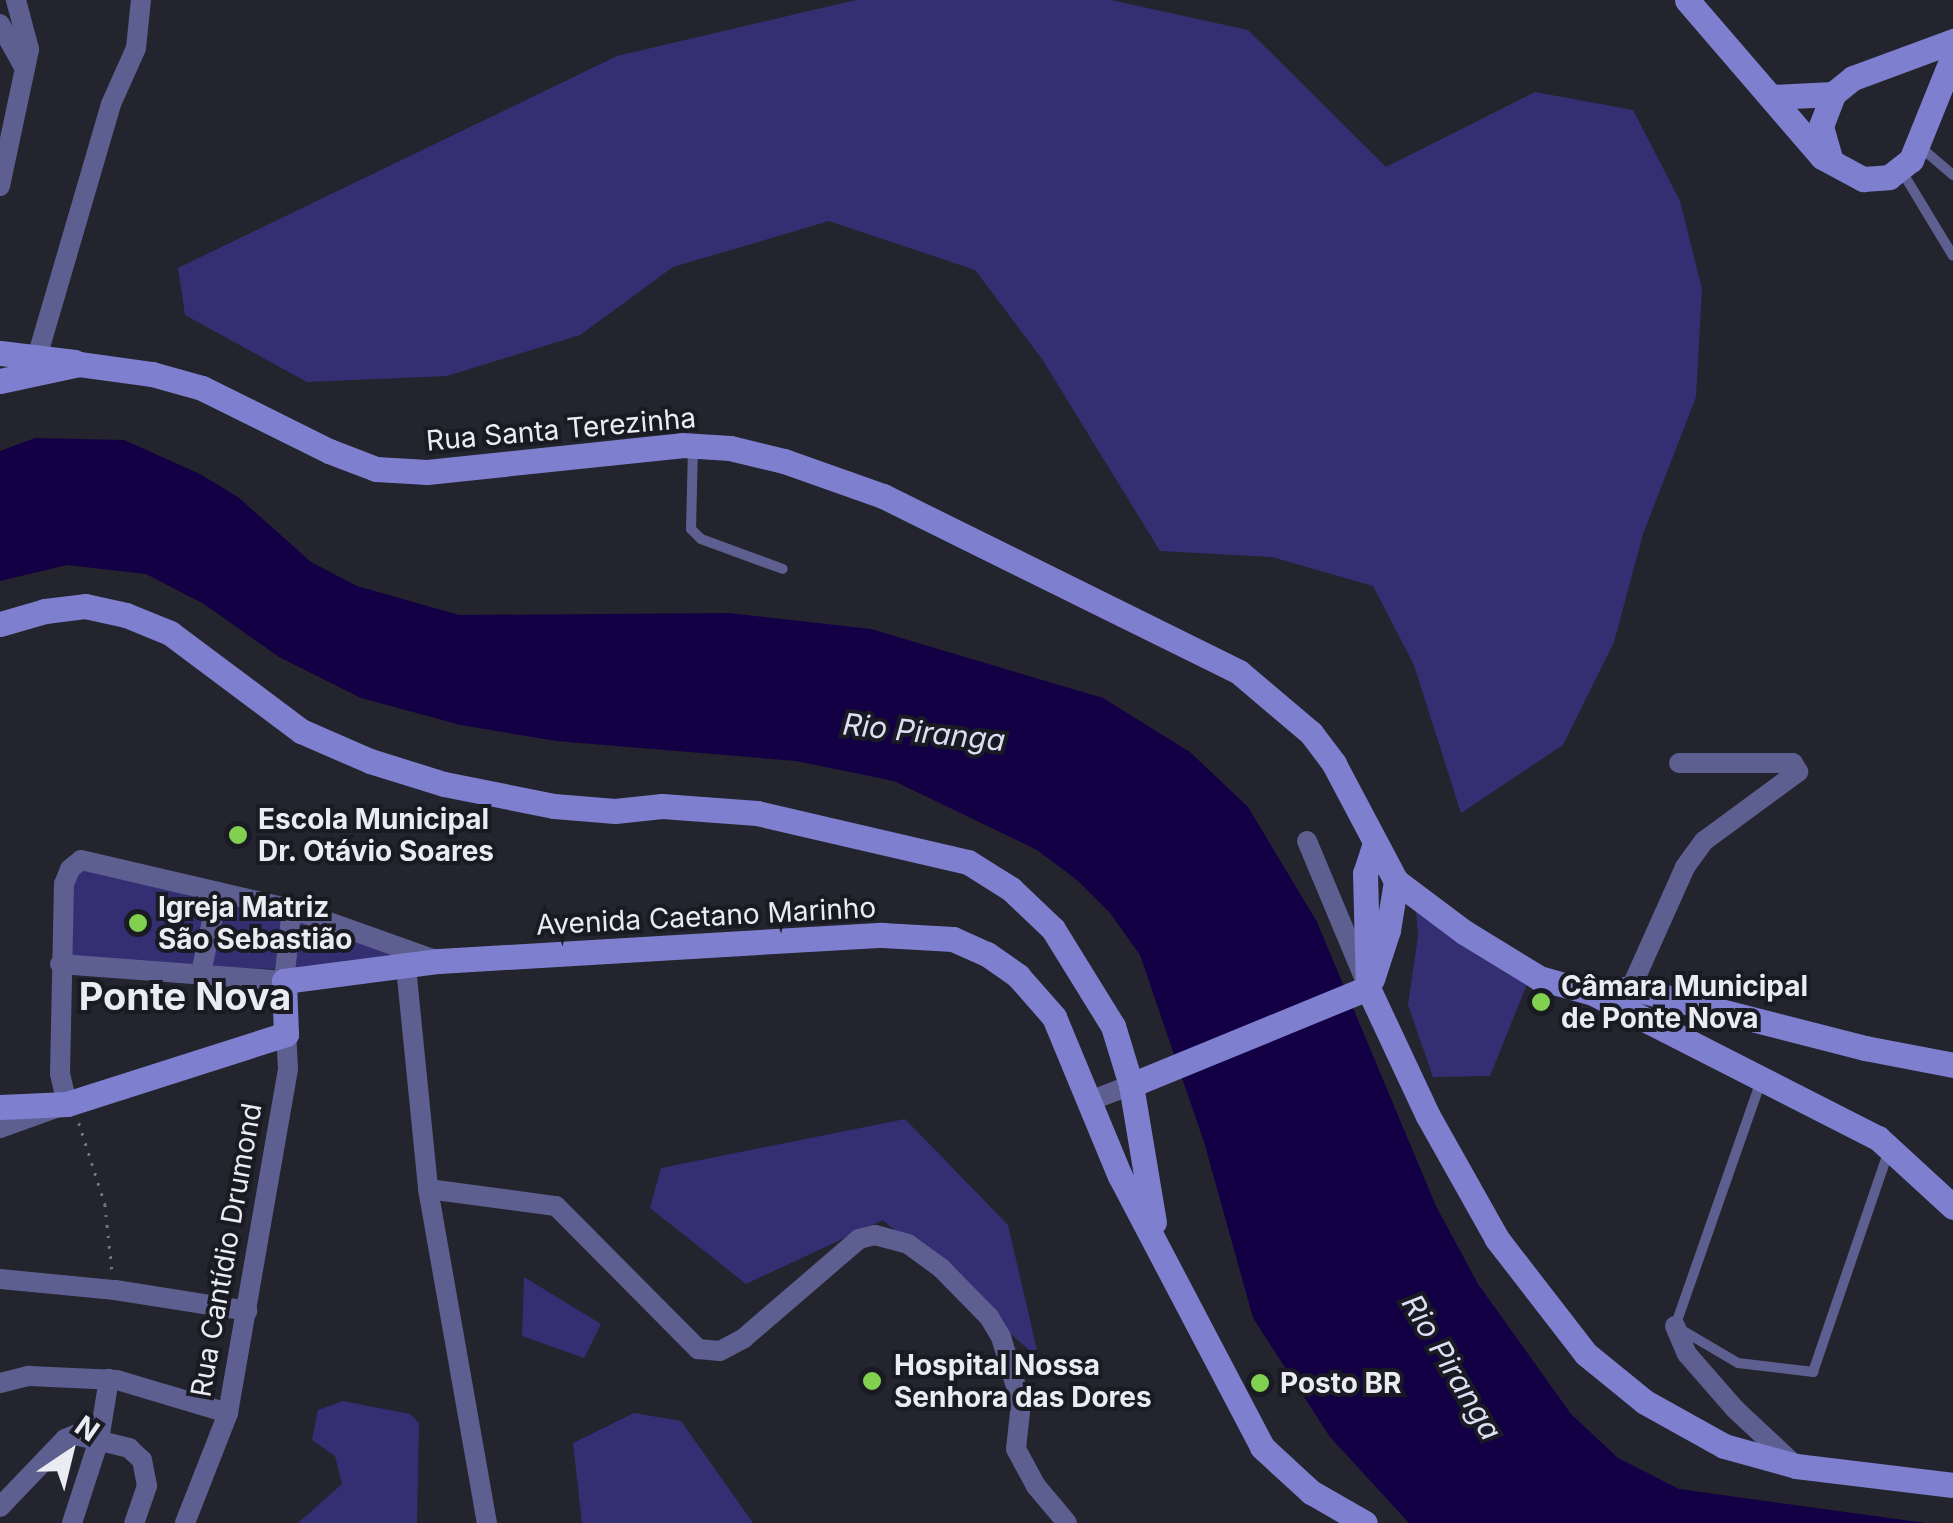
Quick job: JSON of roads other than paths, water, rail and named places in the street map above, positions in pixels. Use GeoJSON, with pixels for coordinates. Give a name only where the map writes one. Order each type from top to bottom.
{"type":"FeatureCollection","features":[{"type":"Feature","properties":{"kind":"street"},"geometry":{"type":"LineString","coordinates":[[0,186],[29,34],[16,0]]}},
{"type":"Feature","properties":{"kind":"street"},"geometry":{"type":"LineString","coordinates":[[1687,0],[1835,167],[1863,179],[1889,176],[1911,160],[1953,56]]}},
{"type":"Feature","properties":{"kind":"street"},"geometry":{"type":"LineString","coordinates":[[0,381],[34,366],[111,104],[136,48],[141,9]]}},
{"type":"Feature","properties":{"kind":"street"},"geometry":{"type":"LineString","coordinates":[[0,24],[25,68]]}},
{"type":"Feature","properties":{"kind":"street"},"geometry":{"type":"LineString","coordinates":[[1835,167],[1826,152],[1820,126],[1833,94],[1854,78],[1953,41]]}},
{"type":"Feature","properties":{"kind":"street"},"geometry":{"type":"LineString","coordinates":[[1771,97],[1833,94]]}},
{"type":"Feature","properties":{"kind":"street"},"geometry":{"type":"LineString","coordinates":[[0,353],[34,366]]}},
{"type":"Feature","properties":{"kind":"street","name":"Rua Santa Terezinha"},"geometry":{"type":"LineString","coordinates":[[34,366],[78,364],[152,374],[202,388],[329,452],[376,469],[427,472],[694,446],[730,448],[784,460],[883,496],[1239,672],[1311,733],[1334,764],[1396,882]]}},
{"type":"Feature","properties":{"kind":"street"},"geometry":{"type":"LineString","coordinates":[[0,624],[85,606],[126,615],[170,633],[301,731],[370,761],[444,784],[554,806],[615,810],[662,806],[757,813],[968,862],[1011,889],[1053,929],[1113,1026],[1131,1085],[1158,1242]]}},
{"type":"Feature","properties":{"kind":"street"},"geometry":{"type":"LineString","coordinates":[[1631,988],[1685,867],[1704,840],[1798,772],[1794,764],[1679,763]]}},
{"type":"Feature","properties":{"kind":"street"},"geometry":{"type":"LineString","coordinates":[[1307,841],[1364,991],[1428,1116],[1497,1239],[1586,1354],[1645,1402],[1708,1437],[1796,1466],[1953,1485]]}},
{"type":"Feature","properties":{"kind":"street"},"geometry":{"type":"LineString","coordinates":[[1364,991],[1364,889],[1374,843]]}},
{"type":"Feature","properties":{"kind":"street","name":"Avenida Caetano Marinho"},"geometry":{"type":"LineString","coordinates":[[60,964],[66,878],[77,862],[99,862],[292,909],[440,961],[882,936],[953,939],[1001,963],[1054,1016],[1086,1102],[1262,1447],[1311,1492],[1366,1523]]}},
{"type":"Feature","properties":{"kind":"street"},"geometry":{"type":"LineString","coordinates":[[1086,1102],[1364,991],[1388,930],[1396,882],[1464,932],[1539,978],[1593,993],[1878,1138],[1953,1207]]}},
{"type":"Feature","properties":{"kind":"street"},"geometry":{"type":"LineString","coordinates":[[201,972],[218,892]]}},
{"type":"Feature","properties":{"kind":"street"},"geometry":{"type":"LineString","coordinates":[[284,981],[292,909]]}},
{"type":"Feature","properties":{"kind":"street"},"geometry":{"type":"LineString","coordinates":[[70,1103],[60,1074],[60,964],[284,981],[440,961]]}},
{"type":"Feature","properties":{"kind":"street"},"geometry":{"type":"LineString","coordinates":[[406,967],[428,1189],[487,1523]]}},
{"type":"Feature","properties":{"kind":"street","name":"Rua Cantídio Drumond"},"geometry":{"type":"LineString","coordinates":[[185,1523],[228,1413],[247,1312],[288,1070],[284,981]]}},
{"type":"Feature","properties":{"kind":"street"},"geometry":{"type":"LineString","coordinates":[[1593,993],[1631,988],[1864,1048],[1953,1065]]}},
{"type":"Feature","properties":{"kind":"street"},"geometry":{"type":"LineString","coordinates":[[0,1128],[286,1034]]}},
{"type":"Feature","properties":{"kind":"street"},"geometry":{"type":"LineString","coordinates":[[0,1107],[70,1103]]}},
{"type":"Feature","properties":{"kind":"street"},"geometry":{"type":"LineString","coordinates":[[428,1189],[556,1206],[698,1349],[720,1351],[744,1338],[859,1239],[874,1235],[908,1244],[941,1268],[989,1317],[1001,1337],[1021,1403],[1016,1449],[1036,1486],[1067,1523]]}},
{"type":"Feature","properties":{"kind":"street"},"geometry":{"type":"LineString","coordinates":[[0,1279],[114,1290],[247,1312]]}},
{"type":"Feature","properties":{"kind":"street"},"geometry":{"type":"LineString","coordinates":[[1674,1326],[1687,1354],[1711,1382],[1796,1466]]}},
{"type":"Feature","properties":{"kind":"street"},"geometry":{"type":"LineString","coordinates":[[0,1384],[29,1376],[109,1380],[228,1413]]}},
{"type":"Feature","properties":{"kind":"street"},"geometry":{"type":"LineString","coordinates":[[72,1523],[99,1440],[109,1380]]}},
{"type":"Feature","properties":{"kind":"street"},"geometry":{"type":"LineString","coordinates":[[0,1507],[65,1439],[75,1435],[134,1451],[145,1466],[146,1493],[134,1523]]}},
{"type":"Feature","properties":{"kind":"lane"},"geometry":{"type":"LineString","coordinates":[[1917,144],[1953,174]]}},
{"type":"Feature","properties":{"kind":"lane"},"geometry":{"type":"LineString","coordinates":[[1900,170],[1953,256]]}},
{"type":"Feature","properties":{"kind":"lane"},"geometry":{"type":"LineString","coordinates":[[694,446],[691,529],[701,539],[784,569]]}},
{"type":"Feature","properties":{"kind":"lane"},"geometry":{"type":"LineString","coordinates":[[1761,1080],[1674,1326],[1738,1363],[1812,1372],[1890,1148]]}},
{"type":"Feature","properties":{"kind":"water","name":"Rio Piranga"},"geometry":{"type":"Polygon","coordinates":[[[35,438],[124,440],[200,474],[238,497],[311,562],[357,586],[459,615],[729,613],[871,629],[1103,698],[1190,752],[1248,807],[1317,922],[1436,1206],[1478,1284],[1571,1414],[1618,1458],[1679,1489],[1926,1523],[1409,1523],[1330,1437],[1253,1318],[1204,1142],[1140,955],[1110,913],[1077,880],[1037,850],[894,781],[796,761],[556,741],[461,725],[361,698],[279,657],[204,604],[146,574],[67,565],[0,581],[0,451],[35,438]]]}},
{"type":"Feature","properties":{"kind":"place","name":"Escola Municipal Dr. Otávio Soares"},"geometry":{"type":"Point","coordinates":[238,835]}},
{"type":"Feature","properties":{"kind":"place","name":"Igreja Matriz São Sebastião"},"geometry":{"type":"Point","coordinates":[138,923]}},
{"type":"Feature","properties":{"kind":"place","name":"Câmara Municipal de Ponte Nova"},"geometry":{"type":"Point","coordinates":[1541,1002]}},
{"type":"Feature","properties":{"kind":"place","name":"Hospital Nossa Senhora das Dores"},"geometry":{"type":"Point","coordinates":[872,1381]}},
{"type":"Feature","properties":{"kind":"place","name":"Posto BR"},"geometry":{"type":"Point","coordinates":[1260,1383]}},
{"type":"Feature","properties":{"kind":"district","name":"Ponte Nova"},"geometry":{"type":"Point","coordinates":[185,997]}}]}
